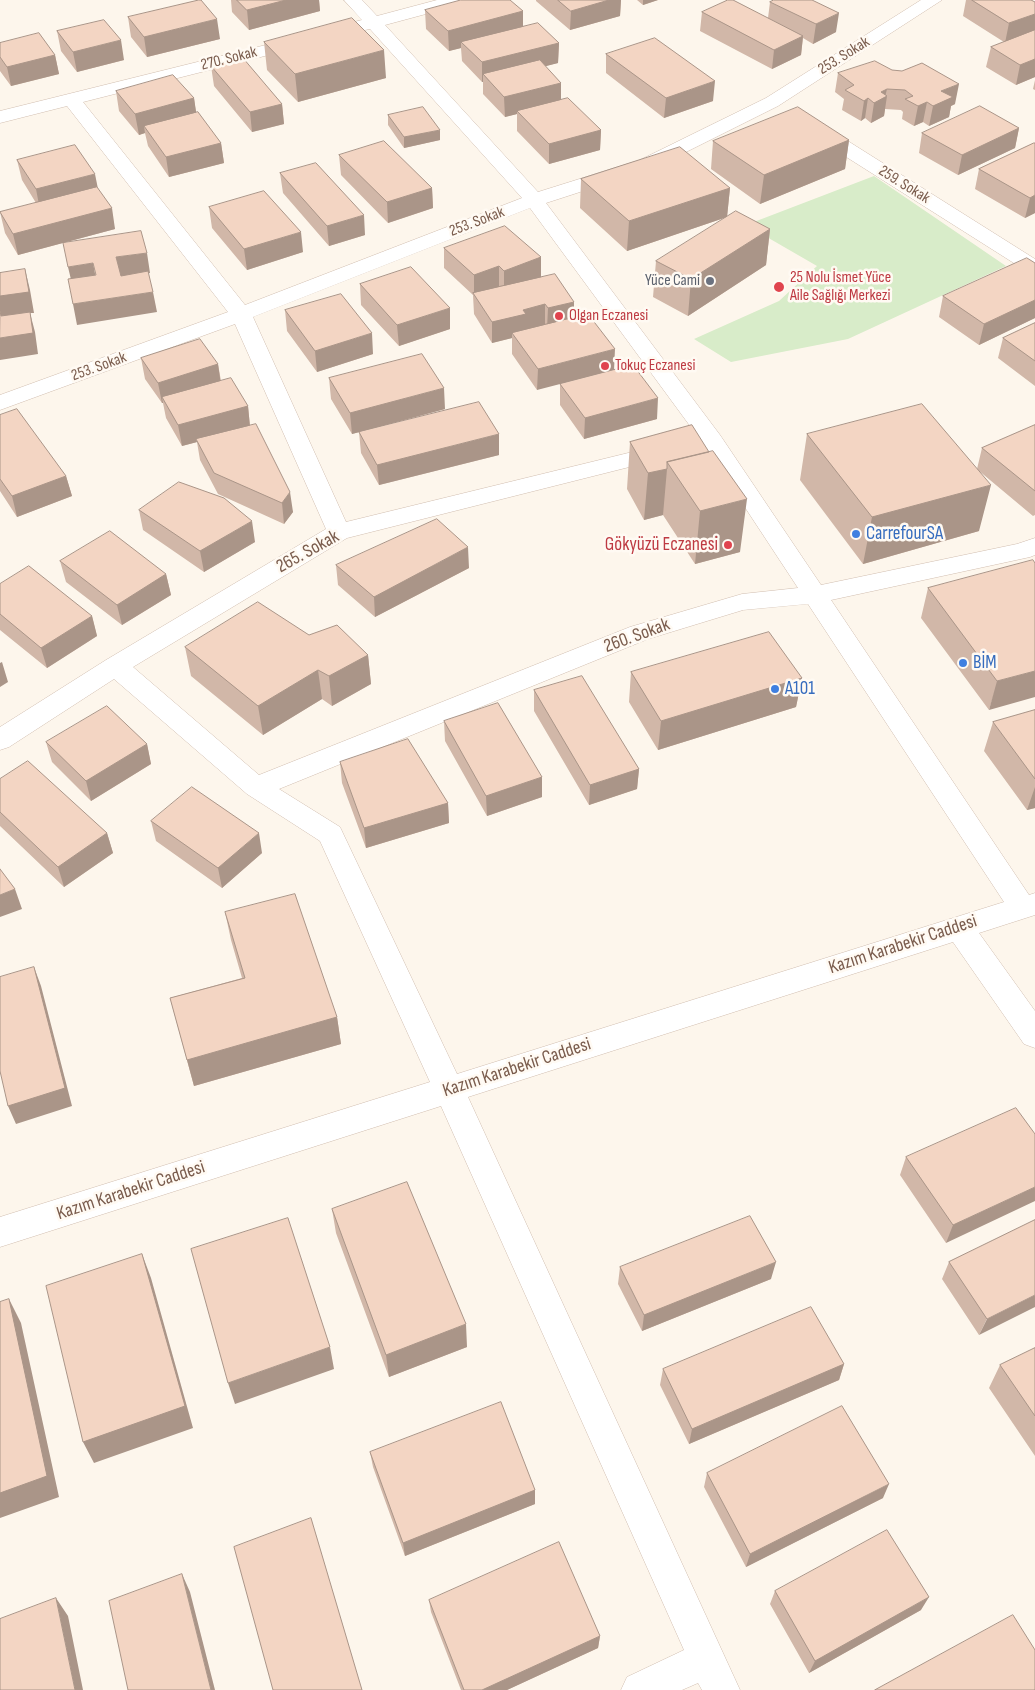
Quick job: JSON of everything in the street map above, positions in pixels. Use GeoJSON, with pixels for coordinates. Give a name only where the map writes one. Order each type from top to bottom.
{"type":"FeatureCollection","features":[{"type":"Feature","properties":{"kind":"street"},"geometry":{"type":"LineString","coordinates":[[353,0],[534,200],[712,440],[814,594],[1029,906]]}},
{"type":"Feature","properties":{"kind":"street"},"geometry":{"type":"LineString","coordinates":[[346,30],[457,0]]}},
{"type":"Feature","properties":{"kind":"street","name":"253. Sokak"},"geometry":{"type":"LineString","coordinates":[[0,403],[241,314],[534,200],[647,164],[780,107],[933,0]]}},
{"type":"Feature","properties":{"kind":"street","name":"270. Sokak"},"geometry":{"type":"LineString","coordinates":[[0,117],[318,37]]}},
{"type":"Feature","properties":{"kind":"street"},"geometry":{"type":"LineString","coordinates":[[71,99],[241,314],[339,532]]}},
{"type":"Feature","properties":{"kind":"street","name":"259. Sokak"},"geometry":{"type":"LineString","coordinates":[[805,122],[1035,268]]}},
{"type":"Feature","properties":{"kind":"street","name":"265. Sokak"},"geometry":{"type":"LineString","coordinates":[[0,740],[115,666],[339,532],[712,440]]}},
{"type":"Feature","properties":{"kind":"street","name":"260. Sokak"},"geometry":{"type":"LineString","coordinates":[[256,787],[639,633],[742,602],[814,594],[1031,555]]}},
{"type":"Feature","properties":{"kind":"street"},"geometry":{"type":"LineString","coordinates":[[115,666],[256,787],[330,834],[450,1090],[714,1675],[640,1690]]}},
{"type":"Feature","properties":{"kind":"street","name":"Kazım Karabekir Caddesi"},"geometry":{"type":"LineString","coordinates":[[0,1232],[1029,906]]}},
{"type":"Feature","properties":{"kind":"street"},"geometry":{"type":"LineString","coordinates":[[960,928],[1035,1035]]}},
{"type":"Feature","properties":{"kind":"green space"},"geometry":{"type":"Polygon","coordinates":[[[874,176],[1006,266],[848,339],[731,362],[694,339],[779,301],[817,266],[746,225],[874,176]]]}},
{"type":"Feature","properties":{"kind":"building"},"geometry":{"type":"Polygon","coordinates":[[[199,0],[217,19],[144,37],[128,17],[199,0]]]}},
{"type":"Feature","properties":{"kind":"building"},"geometry":{"type":"Polygon","coordinates":[[[237,0],[286,0],[247,10],[237,0]]]}},
{"type":"Feature","properties":{"kind":"building"},"geometry":{"type":"Polygon","coordinates":[[[461,0],[510,0],[523,11],[448,31],[425,10],[461,0]]]}},
{"type":"Feature","properties":{"kind":"building"},"geometry":{"type":"Polygon","coordinates":[[[558,0],[609,0],[571,11],[558,0]]]}},
{"type":"Feature","properties":{"kind":"building"},"geometry":{"type":"Polygon","coordinates":[[[728,0],[733,0],[803,36],[774,50],[702,12],[728,0]]]}},
{"type":"Feature","properties":{"kind":"building"},"geometry":{"type":"Polygon","coordinates":[[[774,0],[812,0],[839,13],[816,24],[770,2],[774,0]]]}},
{"type":"Feature","properties":{"kind":"building"},"geometry":{"type":"Polygon","coordinates":[[[972,0],[1031,0],[1035,2],[1035,14],[1009,23],[972,0]]]}},
{"type":"Feature","properties":{"kind":"building"},"geometry":{"type":"Polygon","coordinates":[[[352,18],[384,50],[295,74],[264,42],[352,18]]]}},
{"type":"Feature","properties":{"kind":"building"},"geometry":{"type":"Polygon","coordinates":[[[104,20],[121,40],[73,52],[57,31],[104,20]]]}},
{"type":"Feature","properties":{"kind":"building"},"geometry":{"type":"Polygon","coordinates":[[[538,23],[559,43],[482,62],[461,42],[538,23]]]}},
{"type":"Feature","properties":{"kind":"building"},"geometry":{"type":"Polygon","coordinates":[[[1035,30],[1035,59],[1020,65],[991,47],[1035,30]]]}},
{"type":"Feature","properties":{"kind":"building"},"geometry":{"type":"Polygon","coordinates":[[[39,33],[55,55],[7,67],[0,57],[0,43],[39,33]]]}},
{"type":"Feature","properties":{"kind":"building"},"geometry":{"type":"Polygon","coordinates":[[[655,38],[715,81],[666,98],[606,54],[655,38]]]}},
{"type":"Feature","properties":{"kind":"building"},"geometry":{"type":"Polygon","coordinates":[[[243,58],[282,104],[250,112],[211,66],[243,58]]]}},
{"type":"Feature","properties":{"kind":"building"},"geometry":{"type":"Polygon","coordinates":[[[540,60],[561,83],[504,97],[483,74],[540,60]]]}},
{"type":"Feature","properties":{"kind":"building"},"geometry":{"type":"Polygon","coordinates":[[[875,61],[892,70],[902,71],[922,63],[959,84],[941,91],[953,97],[933,106],[927,102],[918,106],[905,99],[913,96],[905,90],[887,89],[881,92],[887,96],[874,103],[868,98],[864,101],[845,90],[854,85],[838,73],[875,61]]]}},
{"type":"Feature","properties":{"kind":"building"},"geometry":{"type":"Polygon","coordinates":[[[173,75],[194,98],[135,114],[116,91],[173,75]]]}},
{"type":"Feature","properties":{"kind":"building"},"geometry":{"type":"Polygon","coordinates":[[[568,98],[601,130],[549,144],[517,111],[568,98]]]}},
{"type":"Feature","properties":{"kind":"building"},"geometry":{"type":"Polygon","coordinates":[[[980,106],[1019,128],[962,155],[922,133],[980,106]]]}},
{"type":"Feature","properties":{"kind":"building"},"geometry":{"type":"Polygon","coordinates":[[[423,107],[440,130],[404,137],[388,115],[423,107]]]}},
{"type":"Feature","properties":{"kind":"building"},"geometry":{"type":"Polygon","coordinates":[[[798,107],[849,140],[764,175],[713,141],[798,107]]]}},
{"type":"Feature","properties":{"kind":"building"},"geometry":{"type":"Polygon","coordinates":[[[198,112],[221,143],[166,157],[144,126],[198,112]]]}},
{"type":"Feature","properties":{"kind":"building"},"geometry":{"type":"Polygon","coordinates":[[[384,141],[432,188],[387,202],[339,155],[384,141]]]}},
{"type":"Feature","properties":{"kind":"building"},"geometry":{"type":"Polygon","coordinates":[[[1034,143],[1035,195],[1030,198],[979,169],[1034,143]]]}},
{"type":"Feature","properties":{"kind":"building"},"geometry":{"type":"Polygon","coordinates":[[[75,145],[95,174],[36,189],[17,160],[75,145]]]}},
{"type":"Feature","properties":{"kind":"building"},"geometry":{"type":"Polygon","coordinates":[[[680,147],[730,188],[629,221],[581,179],[680,147]]]}},
{"type":"Feature","properties":{"kind":"building"},"geometry":{"type":"Polygon","coordinates":[[[316,163],[364,215],[327,226],[280,173],[316,163]]]}},
{"type":"Feature","properties":{"kind":"building"},"geometry":{"type":"Polygon","coordinates":[[[97,187],[112,208],[13,234],[0,212],[97,187]]]}},
{"type":"Feature","properties":{"kind":"building"},"geometry":{"type":"Polygon","coordinates":[[[264,191],[301,232],[244,249],[209,207],[264,191]]]}},
{"type":"Feature","properties":{"kind":"building"},"geometry":{"type":"Polygon","coordinates":[[[736,211],[770,229],[691,279],[656,261],[736,211]]]}},
{"type":"Feature","properties":{"kind":"building"},"geometry":{"type":"Polygon","coordinates":[[[505,226],[541,257],[504,271],[499,266],[474,275],[444,248],[505,226]]]}},
{"type":"Feature","properties":{"kind":"building"},"geometry":{"type":"Polygon","coordinates":[[[141,231],[147,253],[116,257],[121,276],[148,271],[153,292],[73,304],[68,279],[96,275],[93,263],[68,267],[63,243],[141,231]]]}},
{"type":"Feature","properties":{"kind":"building"},"geometry":{"type":"Polygon","coordinates":[[[1027,258],[1035,263],[1035,300],[984,324],[943,296],[1027,258]]]}},
{"type":"Feature","properties":{"kind":"building"},"geometry":{"type":"Polygon","coordinates":[[[411,267],[450,308],[397,325],[360,284],[411,267]]]}},
{"type":"Feature","properties":{"kind":"building"},"geometry":{"type":"Polygon","coordinates":[[[25,269],[29,292],[0,296],[0,273],[25,269]]]}},
{"type":"Feature","properties":{"kind":"building"},"geometry":{"type":"Polygon","coordinates":[[[555,274],[574,302],[548,308],[545,304],[523,310],[526,314],[492,322],[473,293],[555,274]]]}},
{"type":"Feature","properties":{"kind":"building"},"geometry":{"type":"Polygon","coordinates":[[[341,294],[372,333],[315,351],[285,310],[341,294]]]}},
{"type":"Feature","properties":{"kind":"building"},"geometry":{"type":"Polygon","coordinates":[[[0,311],[1,316],[30,312],[33,333],[0,338],[0,311]]]}},
{"type":"Feature","properties":{"kind":"building"},"geometry":{"type":"Polygon","coordinates":[[[588,314],[615,349],[538,369],[512,333],[588,314]]]}},
{"type":"Feature","properties":{"kind":"building"},"geometry":{"type":"Polygon","coordinates":[[[1035,323],[1035,361],[1003,338],[1035,323]]]}},
{"type":"Feature","properties":{"kind":"building"},"geometry":{"type":"Polygon","coordinates":[[[200,339],[218,364],[158,383],[141,358],[200,339]]]}},
{"type":"Feature","properties":{"kind":"building"},"geometry":{"type":"Polygon","coordinates":[[[422,354],[444,388],[350,413],[329,378],[422,354]]]}},
{"type":"Feature","properties":{"kind":"building"},"geometry":{"type":"Polygon","coordinates":[[[633,365],[658,398],[585,418],[560,384],[633,365]]]}},
{"type":"Feature","properties":{"kind":"building"},"geometry":{"type":"Polygon","coordinates":[[[231,378],[248,406],[178,425],[162,397],[231,378]]]}},
{"type":"Feature","properties":{"kind":"building"},"geometry":{"type":"Polygon","coordinates":[[[479,402],[499,434],[377,465],[359,432],[479,402]]]}},
{"type":"Feature","properties":{"kind":"building"},"geometry":{"type":"Polygon","coordinates":[[[922,404],[991,485],[872,517],[807,434],[922,404]]]}},
{"type":"Feature","properties":{"kind":"building"},"geometry":{"type":"Polygon","coordinates":[[[17,409],[66,476],[12,496],[0,479],[0,415],[17,409]]]}},
{"type":"Feature","properties":{"kind":"building"},"geometry":{"type":"Polygon","coordinates":[[[256,424],[290,492],[282,503],[214,473],[196,439],[256,424]]]}},
{"type":"Feature","properties":{"kind":"building"},"geometry":{"type":"Polygon","coordinates":[[[692,425],[709,452],[667,462],[667,469],[648,473],[630,442],[692,425]]]}},
{"type":"Feature","properties":{"kind":"building"},"geometry":{"type":"Polygon","coordinates":[[[1035,425],[1035,491],[982,448],[1035,425]]]}},
{"type":"Feature","properties":{"kind":"building"},"geometry":{"type":"Polygon","coordinates":[[[713,451],[747,499],[700,511],[667,462],[713,451]]]}},
{"type":"Feature","properties":{"kind":"building"},"geometry":{"type":"Polygon","coordinates":[[[179,482],[224,498],[252,521],[200,551],[139,510],[179,482]]]}},
{"type":"Feature","properties":{"kind":"building"},"geometry":{"type":"Polygon","coordinates":[[[437,519],[468,547],[374,597],[336,565],[437,519]]]}},
{"type":"Feature","properties":{"kind":"building"},"geometry":{"type":"Polygon","coordinates":[[[110,531],[166,574],[117,605],[60,561],[110,531]]]}},
{"type":"Feature","properties":{"kind":"building"},"geometry":{"type":"Polygon","coordinates":[[[1033,560],[1035,563],[1035,671],[997,681],[928,588],[1033,560]]]}},
{"type":"Feature","properties":{"kind":"building"},"geometry":{"type":"Polygon","coordinates":[[[29,566],[92,616],[41,648],[0,614],[0,584],[29,566]]]}},
{"type":"Feature","properties":{"kind":"building"},"geometry":{"type":"Polygon","coordinates":[[[258,602],[309,635],[337,625],[368,655],[329,676],[318,670],[258,706],[185,647],[258,602]]]}},
{"type":"Feature","properties":{"kind":"building"},"geometry":{"type":"Polygon","coordinates":[[[769,632],[802,678],[661,721],[631,672],[769,632]]]}},
{"type":"Feature","properties":{"kind":"building"},"geometry":{"type":"Polygon","coordinates":[[[582,676],[639,769],[590,785],[534,690],[582,676]]]}},
{"type":"Feature","properties":{"kind":"building"},"geometry":{"type":"Polygon","coordinates":[[[498,703],[542,777],[486,796],[444,721],[498,703]]]}},
{"type":"Feature","properties":{"kind":"building"},"geometry":{"type":"Polygon","coordinates":[[[107,706],[147,744],[86,781],[46,742],[107,706]]]}},
{"type":"Feature","properties":{"kind":"building"},"geometry":{"type":"Polygon","coordinates":[[[1035,710],[1035,779],[993,722],[1035,710]]]}},
{"type":"Feature","properties":{"kind":"building"},"geometry":{"type":"Polygon","coordinates":[[[408,739],[448,803],[364,828],[340,762],[408,739]]]}},
{"type":"Feature","properties":{"kind":"building"},"geometry":{"type":"Polygon","coordinates":[[[28,761],[107,833],[58,867],[0,812],[0,779],[28,761]]]}},
{"type":"Feature","properties":{"kind":"building"},"geometry":{"type":"Polygon","coordinates":[[[192,787],[259,833],[218,868],[151,821],[192,787]]]}},
{"type":"Feature","properties":{"kind":"building"},"geometry":{"type":"Polygon","coordinates":[[[0,869],[15,889],[0,895],[0,869]]]}},
{"type":"Feature","properties":{"kind":"building"},"geometry":{"type":"Polygon","coordinates":[[[295,894],[337,1017],[187,1060],[170,998],[245,978],[225,912],[295,894]]]}},
{"type":"Feature","properties":{"kind":"building"},"geometry":{"type":"Polygon","coordinates":[[[34,967],[65,1088],[8,1106],[0,1071],[0,977],[34,967]]]}},
{"type":"Feature","properties":{"kind":"building"},"geometry":{"type":"Polygon","coordinates":[[[1016,1108],[1035,1134],[1035,1187],[953,1225],[906,1157],[1016,1108]]]}},
{"type":"Feature","properties":{"kind":"building"},"geometry":{"type":"Polygon","coordinates":[[[407,1182],[466,1324],[386,1355],[332,1209],[407,1182]]]}},
{"type":"Feature","properties":{"kind":"building"},"geometry":{"type":"Polygon","coordinates":[[[750,1216],[776,1262],[644,1315],[620,1267],[750,1216]]]}},
{"type":"Feature","properties":{"kind":"building"},"geometry":{"type":"Polygon","coordinates":[[[288,1218],[330,1347],[228,1383],[191,1249],[288,1218]]]}},
{"type":"Feature","properties":{"kind":"building"},"geometry":{"type":"Polygon","coordinates":[[[1035,1220],[1035,1295],[987,1319],[949,1262],[1035,1220]]]}},
{"type":"Feature","properties":{"kind":"building"},"geometry":{"type":"Polygon","coordinates":[[[142,1254],[185,1406],[83,1442],[46,1286],[142,1254]]]}},
{"type":"Feature","properties":{"kind":"building"},"geometry":{"type":"Polygon","coordinates":[[[9,1299],[47,1476],[0,1493],[0,1302],[9,1299]]]}},
{"type":"Feature","properties":{"kind":"building"},"geometry":{"type":"Polygon","coordinates":[[[811,1307],[844,1364],[692,1429],[663,1369],[811,1307]]]}},
{"type":"Feature","properties":{"kind":"building"},"geometry":{"type":"Polygon","coordinates":[[[1035,1348],[1035,1416],[1000,1365],[1035,1348]]]}},
{"type":"Feature","properties":{"kind":"building"},"geometry":{"type":"Polygon","coordinates":[[[501,1402],[535,1490],[403,1543],[370,1452],[501,1402]]]}},
{"type":"Feature","properties":{"kind":"building"},"geometry":{"type":"Polygon","coordinates":[[[842,1406],[889,1484],[750,1554],[707,1473],[842,1406]]]}},
{"type":"Feature","properties":{"kind":"building"},"geometry":{"type":"Polygon","coordinates":[[[311,1518],[362,1690],[273,1690],[234,1547],[311,1518]]]}},
{"type":"Feature","properties":{"kind":"building"},"geometry":{"type":"Polygon","coordinates":[[[887,1530],[929,1597],[815,1661],[775,1591],[887,1530]]]}},
{"type":"Feature","properties":{"kind":"building"},"geometry":{"type":"Polygon","coordinates":[[[559,1542],[600,1636],[482,1690],[464,1690],[429,1600],[559,1542]]]}},
{"type":"Feature","properties":{"kind":"building"},"geometry":{"type":"Polygon","coordinates":[[[182,1574],[211,1690],[128,1690],[109,1601],[182,1574]]]}},
{"type":"Feature","properties":{"kind":"building"},"geometry":{"type":"Polygon","coordinates":[[[56,1598],[75,1690],[0,1690],[0,1619],[56,1598]]]}},
{"type":"Feature","properties":{"kind":"building"},"geometry":{"type":"Polygon","coordinates":[[[1013,1615],[1035,1650],[1035,1690],[875,1690],[1013,1615]]]}},
{"type":"Feature","properties":{"kind":"place","name":"Yüce Cami"},"geometry":{"type":"Point","coordinates":[710,281]}},
{"type":"Feature","properties":{"kind":"place","name":"25 Nolu İsmet Yüce Aile Sağlığı Merkezi"},"geometry":{"type":"Point","coordinates":[779,287]}},
{"type":"Feature","properties":{"kind":"place","name":"Olgan Eczanesi"},"geometry":{"type":"Point","coordinates":[559,316]}},
{"type":"Feature","properties":{"kind":"place","name":"Tokuç Eczanesi"},"geometry":{"type":"Point","coordinates":[605,366]}},
{"type":"Feature","properties":{"kind":"place","name":"CarrefourSA"},"geometry":{"type":"Point","coordinates":[856,534]}},
{"type":"Feature","properties":{"kind":"place","name":"Gökyüzü Eczanesi"},"geometry":{"type":"Point","coordinates":[728,545]}},
{"type":"Feature","properties":{"kind":"place","name":"BİM"},"geometry":{"type":"Point","coordinates":[963,663]}},
{"type":"Feature","properties":{"kind":"place","name":"A101"},"geometry":{"type":"Point","coordinates":[775,689]}}]}
